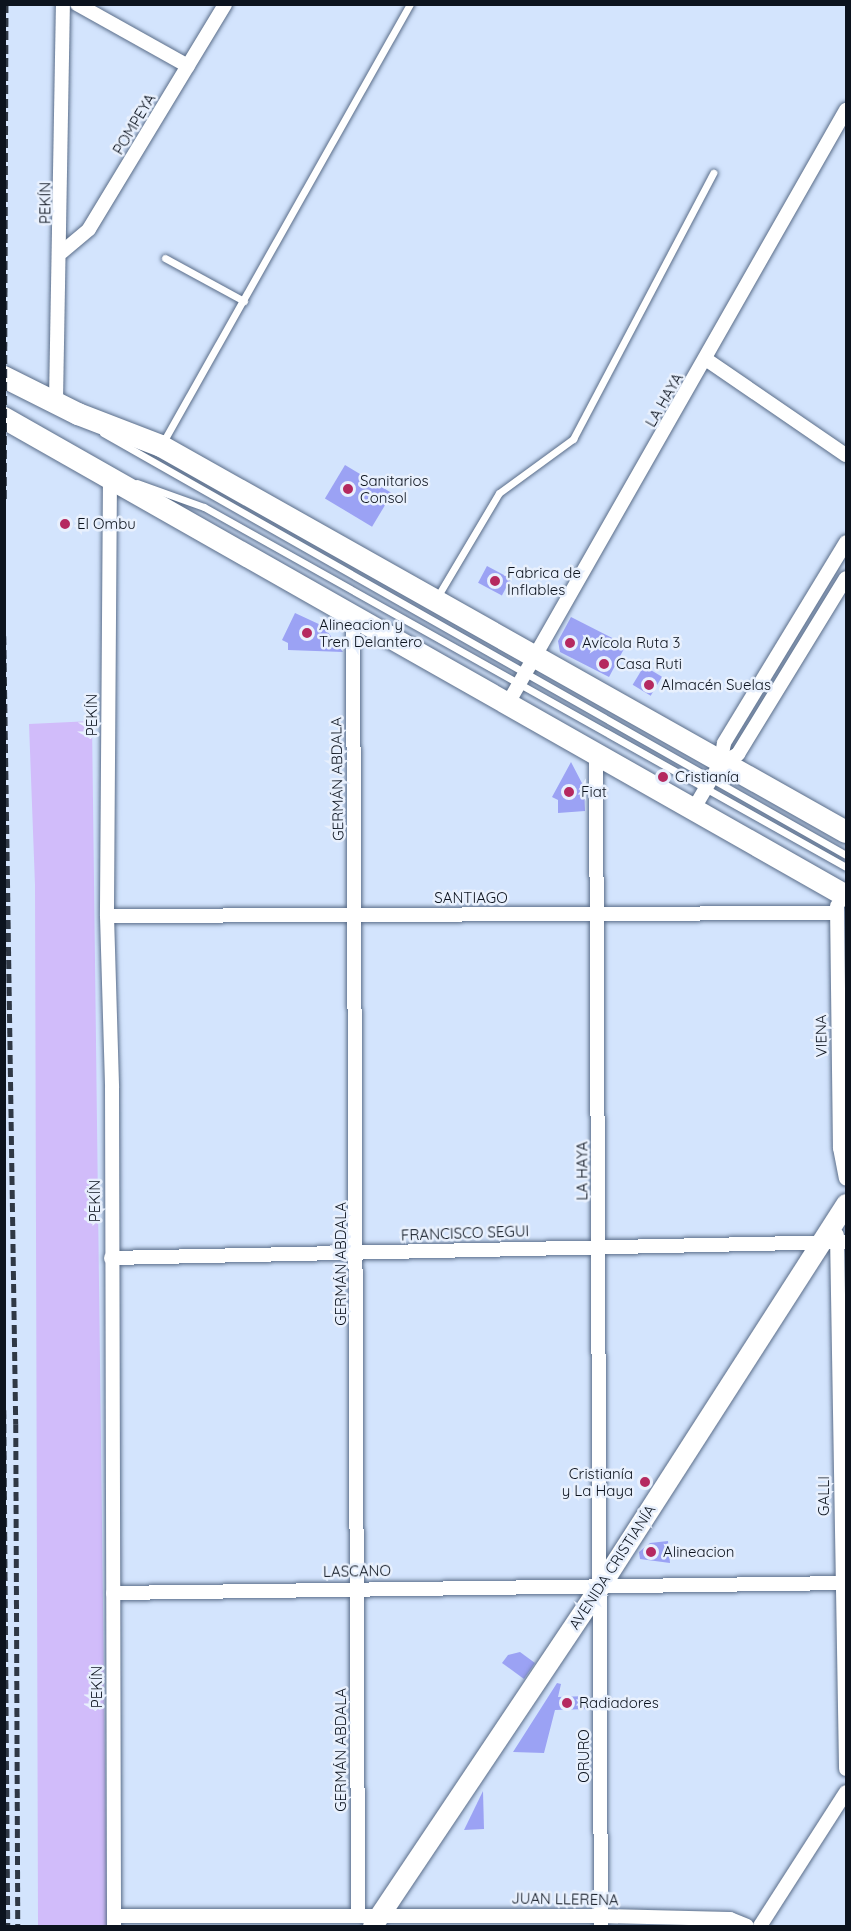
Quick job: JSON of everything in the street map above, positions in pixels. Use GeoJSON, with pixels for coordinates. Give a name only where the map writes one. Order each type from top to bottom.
{"type":"FeatureCollection","features":[{"type":"Feature","properties":{"kind":"highway"},"geometry":{"type":"LineString","coordinates":[[4,377],[78,414],[161,446],[436,598],[526,672],[712,777],[846,832]]}},
{"type":"Feature","properties":{"kind":"highway"},"geometry":{"type":"LineString","coordinates":[[4,418],[353,614],[507,705],[693,810],[841,901]]}},
{"type":"Feature","properties":{"kind":"main road","name":"AVENIDA CRISTIANÍA"},"geometry":{"type":"LineString","coordinates":[[371,1918],[601,1586],[835,1238],[846,1204]]}},
{"type":"Feature","properties":{"kind":"street","name":"PEKÍN"},"geometry":{"type":"LineString","coordinates":[[56,401],[62,252],[63,4]]}},
{"type":"Feature","properties":{"kind":"street"},"geometry":{"type":"LineString","coordinates":[[77,4],[188,66]]}},
{"type":"Feature","properties":{"kind":"street","name":"POMPEYA"},"geometry":{"type":"LineString","coordinates":[[62,252],[89,230],[225,4]]}},
{"type":"Feature","properties":{"kind":"street","name":"LA HAYA"},"geometry":{"type":"LineString","coordinates":[[507,705],[844,119]]}},
{"type":"Feature","properties":{"kind":"street"},"geometry":{"type":"LineString","coordinates":[[707,360],[846,455]]}},
{"type":"Feature","properties":{"kind":"street","name":"PEKÍN"},"geometry":{"type":"LineString","coordinates":[[110,476],[107,916],[114,1921]]}},
{"type":"Feature","properties":{"kind":"street"},"geometry":{"type":"LineString","coordinates":[[693,810],[712,777],[724,743],[846,542]]}},
{"type":"Feature","properties":{"kind":"street"},"geometry":{"type":"LineString","coordinates":[[712,777],[738,754],[846,578]]}},
{"type":"Feature","properties":{"kind":"street","name":"GERMÁN ABDALA"},"geometry":{"type":"LineString","coordinates":[[353,614],[358,1254],[356,1587],[371,1918]]}},
{"type":"Feature","properties":{"kind":"street","name":"LA HAYA"},"geometry":{"type":"LineString","coordinates":[[596,756],[601,1586]]}},
{"type":"Feature","properties":{"kind":"street","name":"SANTIAGO"},"geometry":{"type":"LineString","coordinates":[[107,916],[598,914],[841,901]]}},
{"type":"Feature","properties":{"kind":"street","name":"VIENA"},"geometry":{"type":"LineString","coordinates":[[841,901],[840,1148],[846,1178]]}},
{"type":"Feature","properties":{"kind":"street","name":"FRANCISCO SEGUI"},"geometry":{"type":"LineString","coordinates":[[111,1258],[358,1254],[598,1244],[835,1238]]}},
{"type":"Feature","properties":{"kind":"street","name":"GALLI"},"geometry":{"type":"LineString","coordinates":[[835,1238],[844,1583],[846,1769]]}},
{"type":"Feature","properties":{"kind":"street","name":"LASCANO"},"geometry":{"type":"LineString","coordinates":[[113,1593],[356,1587],[844,1583]]}},
{"type":"Feature","properties":{"kind":"street","name":"ORURO"},"geometry":{"type":"LineString","coordinates":[[601,1586],[601,1921]]}},
{"type":"Feature","properties":{"kind":"street"},"geometry":{"type":"LineString","coordinates":[[760,1926],[846,1792]]}},
{"type":"Feature","properties":{"kind":"street","name":"JUAN LLERENA"},"geometry":{"type":"LineString","coordinates":[[114,1921],[371,1918],[601,1921],[730,1919],[747,1926]]}},
{"type":"Feature","properties":{"kind":"lane"},"geometry":{"type":"LineString","coordinates":[[161,446],[410,4]]}},
{"type":"Feature","properties":{"kind":"lane"},"geometry":{"type":"LineString","coordinates":[[436,598],[499,493],[573,439],[712,173]]}},
{"type":"Feature","properties":{"kind":"lane"},"geometry":{"type":"LineString","coordinates":[[165,258],[244,301]]}},
{"type":"Feature","properties":{"kind":"lane"},"geometry":{"type":"LineString","coordinates":[[78,414],[114,442],[313,549],[846,855]]}},
{"type":"Feature","properties":{"kind":"lane"},"geometry":{"type":"LineString","coordinates":[[110,476],[204,507],[526,672]]}},
{"type":"Feature","properties":{"kind":"lane"},"geometry":{"type":"LineString","coordinates":[[712,777],[846,867]]}},
{"type":"Feature","properties":{"kind":"shaded area"},"geometry":{"type":"Polygon","coordinates":[[[92,721],[107,1926],[38,1926],[35,885],[29,724],[92,721]]]}},
{"type":"Feature","properties":{"kind":"building"},"geometry":{"type":"Polygon","coordinates":[[[345,465],[392,493],[372,527],[325,498],[345,465]]]}},
{"type":"Feature","properties":{"kind":"building","name":"Fabrica de Inflables"},"geometry":{"type":"Polygon","coordinates":[[[487,566],[511,579],[502,595],[478,583],[487,566]]]}},
{"type":"Feature","properties":{"kind":"building","name":"Alineacion y Tren Delantero"},"geometry":{"type":"Polygon","coordinates":[[[295,613],[323,626],[343,652],[288,650],[288,643],[282,640],[295,613]]]}},
{"type":"Feature","properties":{"kind":"building"},"geometry":{"type":"Polygon","coordinates":[[[571,617],[626,645],[609,677],[560,652],[558,641],[571,617]]]}},
{"type":"Feature","properties":{"kind":"building"},"geometry":{"type":"Polygon","coordinates":[[[644,666],[662,677],[651,696],[633,685],[644,666]]]}},
{"type":"Feature","properties":{"kind":"building","name":"Fiat"},"geometry":{"type":"Polygon","coordinates":[[[571,762],[584,787],[585,811],[558,813],[558,800],[552,797],[571,762]]]}},
{"type":"Feature","properties":{"kind":"building"},"geometry":{"type":"Polygon","coordinates":[[[668,1541],[670,1563],[640,1559],[639,1552],[650,1543],[668,1541]]]}},
{"type":"Feature","properties":{"kind":"building"},"geometry":{"type":"Polygon","coordinates":[[[520,1652],[535,1663],[524,1679],[502,1663],[508,1655],[520,1652]]]}},
{"type":"Feature","properties":{"kind":"building"},"geometry":{"type":"Polygon","coordinates":[[[557,1683],[561,1684],[558,1697],[589,1696],[589,1709],[555,1710],[544,1753],[513,1752],[557,1683]]]}},
{"type":"Feature","properties":{"kind":"building"},"geometry":{"type":"Polygon","coordinates":[[[483,1791],[484,1829],[464,1830],[483,1791]]]}},
{"type":"Feature","properties":{"kind":"railway"},"geometry":{"type":"LineString","coordinates":[[4,499],[6,4]]}},
{"type":"Feature","properties":{"kind":"railway"},"geometry":{"type":"LineString","coordinates":[[4,636],[16,1424],[18,1926]]}},
{"type":"Feature","properties":{"kind":"railway"},"geometry":{"type":"LineString","coordinates":[[4,1410],[8,1926]]}},
{"type":"Feature","properties":{"kind":"place","name":"Sanitarios Consol"},"geometry":{"type":"Point","coordinates":[348,489]}},
{"type":"Feature","properties":{"kind":"place","name":"El Ombu"},"geometry":{"type":"Point","coordinates":[65,524]}},
{"type":"Feature","properties":{"kind":"place","name":"Fabrica de Inflables"},"geometry":{"type":"Point","coordinates":[495,581]}},
{"type":"Feature","properties":{"kind":"place","name":"Alineacion y Tren Delantero"},"geometry":{"type":"Point","coordinates":[307,633]}},
{"type":"Feature","properties":{"kind":"place","name":"Avícola Ruta 3"},"geometry":{"type":"Point","coordinates":[570,643]}},
{"type":"Feature","properties":{"kind":"place","name":"Casa Ruti"},"geometry":{"type":"Point","coordinates":[604,664]}},
{"type":"Feature","properties":{"kind":"place","name":"Almacén Suelas"},"geometry":{"type":"Point","coordinates":[649,685]}},
{"type":"Feature","properties":{"kind":"place","name":"Cristianía"},"geometry":{"type":"Point","coordinates":[663,777]}},
{"type":"Feature","properties":{"kind":"place","name":"Fiat"},"geometry":{"type":"Point","coordinates":[569,792]}},
{"type":"Feature","properties":{"kind":"place","name":"Cristianía y La Haya"},"geometry":{"type":"Point","coordinates":[645,1482]}},
{"type":"Feature","properties":{"kind":"place","name":"Alineacion"},"geometry":{"type":"Point","coordinates":[651,1552]}},
{"type":"Feature","properties":{"kind":"place","name":"Radiadores"},"geometry":{"type":"Point","coordinates":[567,1703]}}]}
